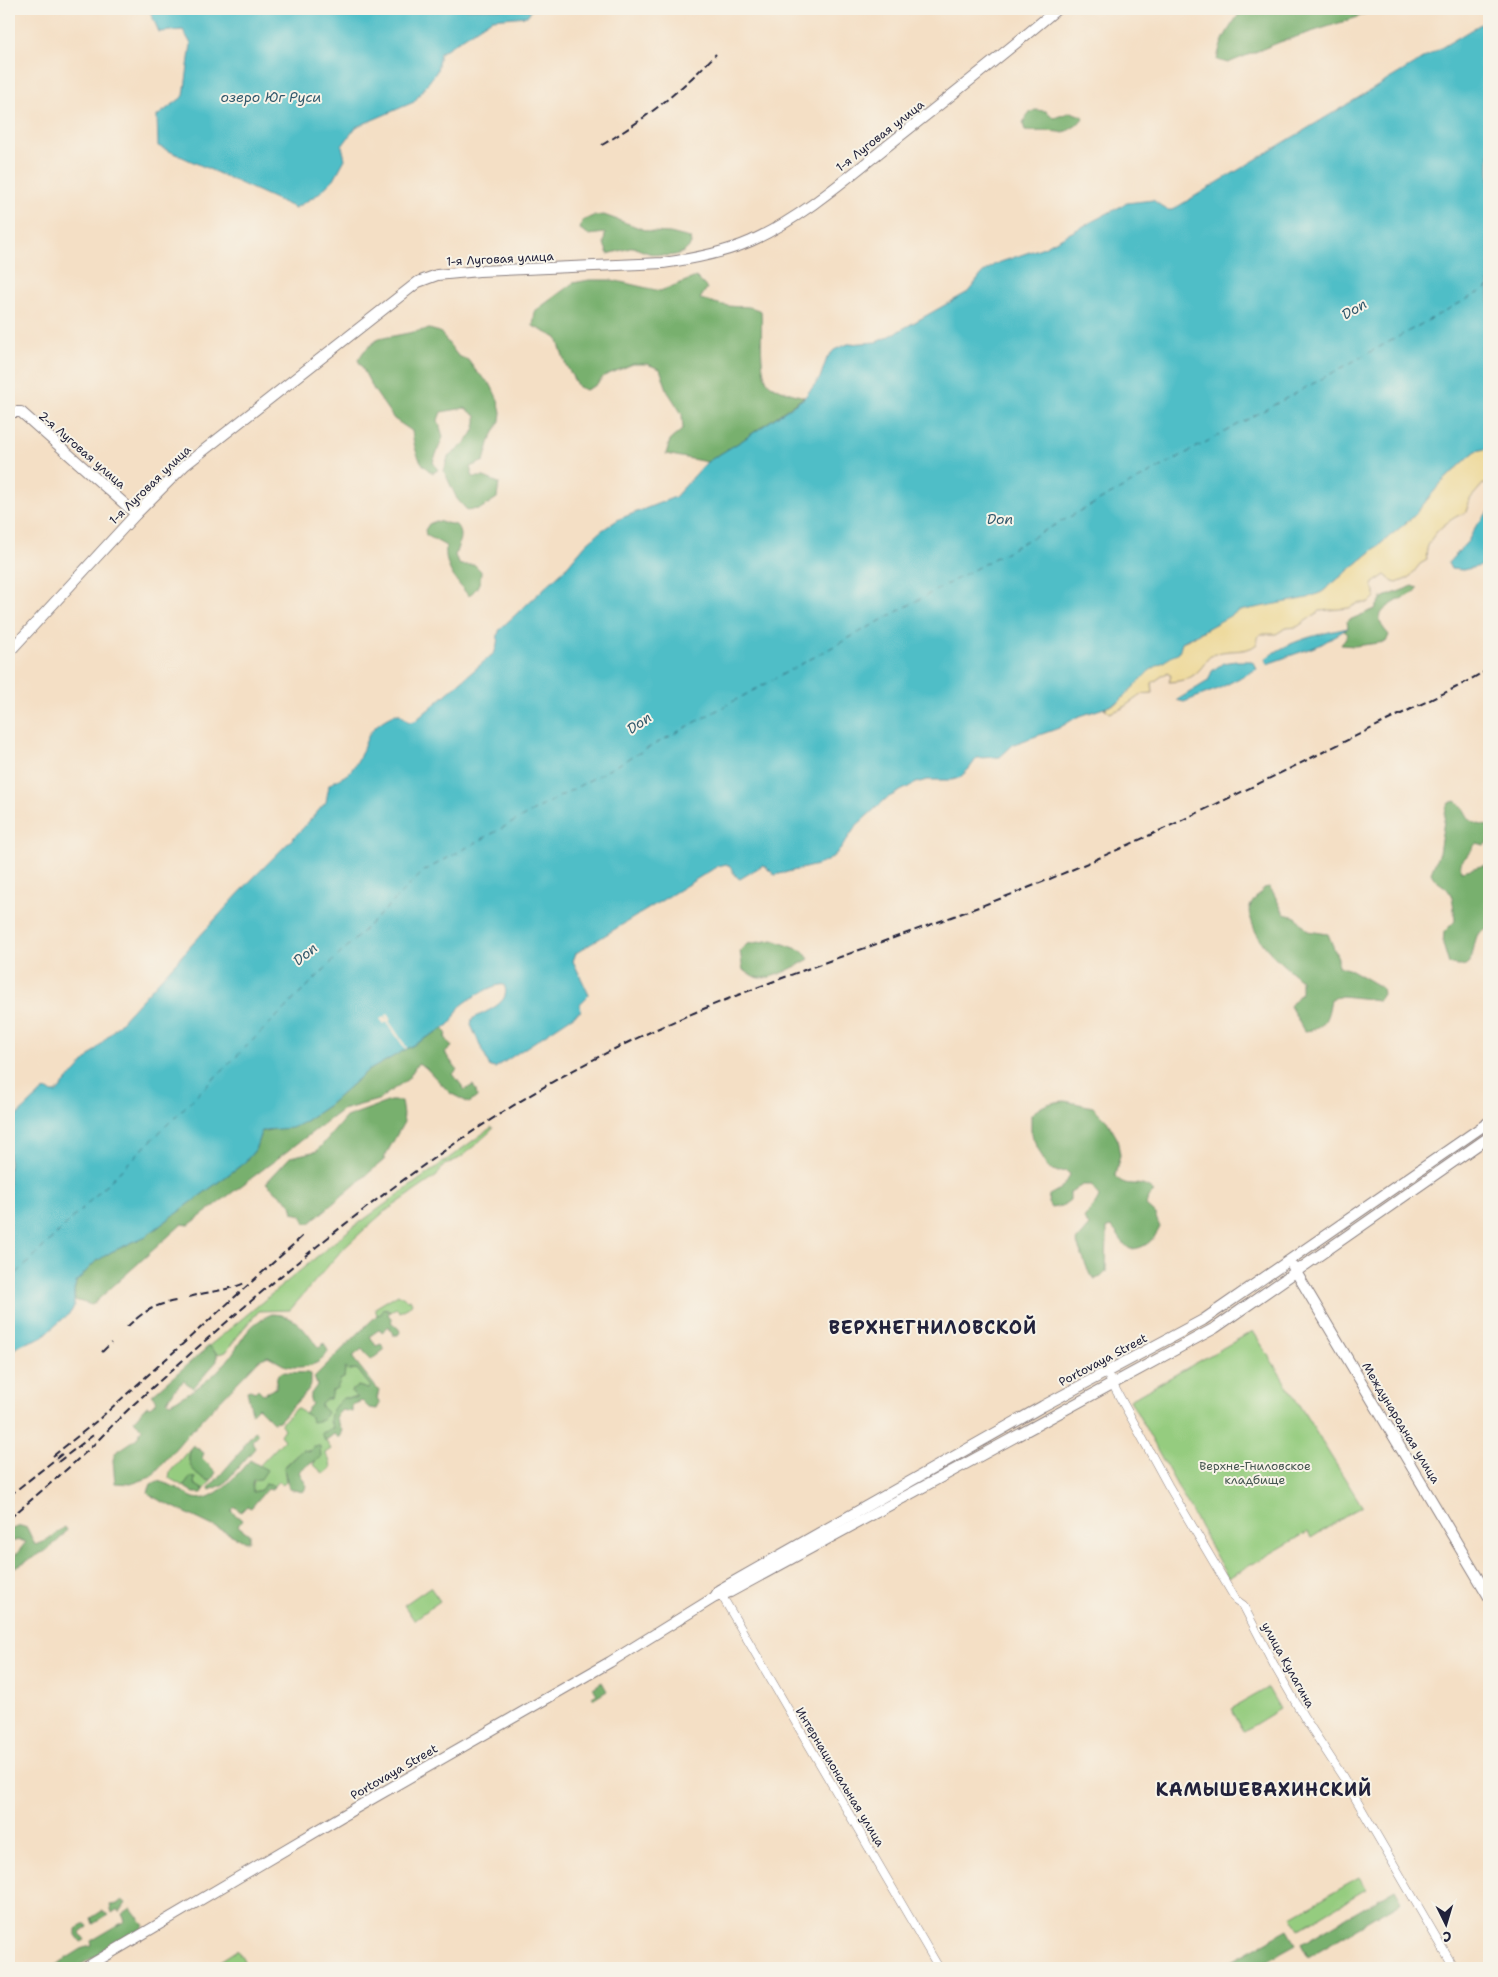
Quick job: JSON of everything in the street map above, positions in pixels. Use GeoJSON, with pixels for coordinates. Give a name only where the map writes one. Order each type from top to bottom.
{"type":"FeatureCollection","features":[{"type":"Feature","properties":{"kind":"main road","name":"1-я Луговая улица"},"geometry":{"type":"LineString","coordinates":[[9,652],[136,514],[185,465],[418,282],[437,275],[479,271],[663,263],[690,259],[750,242],[781,225],[830,192],[1057,9]]}},
{"type":"Feature","properties":{"kind":"main road","name":"2-я Луговая улица"},"geometry":{"type":"LineString","coordinates":[[9,412],[21,412],[136,514]]}},
{"type":"Feature","properties":{"kind":"main road","name":"Portovaya Street"},"geometry":{"type":"LineString","coordinates":[[719,1596],[719,1590],[726,1585],[1037,1410],[1190,1327],[1290,1262],[1489,1122]]}},
{"type":"Feature","properties":{"kind":"main road","name":"Portovaya Street"},"geometry":{"type":"LineString","coordinates":[[85,1968],[370,1799],[516,1717],[719,1596],[1215,1328],[1489,1137]]}},
{"type":"Feature","properties":{"kind":"main road","name":"Международная улица"},"geometry":{"type":"LineString","coordinates":[[1290,1262],[1489,1597]]}},
{"type":"Feature","properties":{"kind":"main road"},"geometry":{"type":"LineString","coordinates":[[1190,1327],[1197,1329],[1197,1337]]}},
{"type":"Feature","properties":{"kind":"street","name":"улица Кулагина"},"geometry":{"type":"LineString","coordinates":[[1106,1372],[1236,1600],[1243,1604],[1283,1680],[1343,1777],[1454,1968]]}},
{"type":"Feature","properties":{"kind":"street","name":"Интернациональная улица"},"geometry":{"type":"LineString","coordinates":[[719,1596],[939,1968]]}},
{"type":"Feature","properties":{"kind":"green space"},"geometry":{"type":"Polygon","coordinates":[[[1243,9],[1374,9],[1358,17],[1280,42],[1228,63],[1217,60],[1223,39],[1243,9]]]}},
{"type":"Feature","properties":{"kind":"green space"},"geometry":{"type":"Polygon","coordinates":[[[1035,110],[1046,111],[1054,118],[1071,112],[1084,117],[1077,125],[1064,133],[1025,131],[1023,123],[1028,114],[1035,110]]]}},
{"type":"Feature","properties":{"kind":"green space"},"geometry":{"type":"Polygon","coordinates":[[[604,215],[651,232],[670,233],[690,238],[691,244],[680,254],[664,256],[647,253],[634,247],[608,254],[604,244],[605,233],[589,235],[580,229],[582,221],[593,216],[604,215]]]}},
{"type":"Feature","properties":{"kind":"green space"},"geometry":{"type":"Polygon","coordinates":[[[696,277],[707,288],[700,299],[761,311],[762,362],[767,380],[771,385],[779,389],[804,397],[743,440],[707,462],[666,454],[670,440],[683,429],[682,414],[668,392],[660,369],[647,364],[633,364],[604,376],[596,385],[586,390],[578,387],[566,365],[557,338],[533,326],[535,311],[573,283],[589,280],[612,280],[660,291],[696,277]]]}},
{"type":"Feature","properties":{"kind":"green space"},"geometry":{"type":"Polygon","coordinates":[[[429,329],[440,332],[458,356],[468,360],[476,371],[491,385],[498,400],[501,412],[500,421],[490,440],[484,461],[470,467],[473,477],[484,477],[499,483],[497,498],[480,509],[467,510],[457,499],[444,471],[448,457],[459,449],[472,434],[476,423],[476,416],[465,408],[441,412],[438,420],[443,437],[433,462],[438,470],[433,473],[420,460],[412,431],[394,419],[374,390],[358,360],[364,351],[378,339],[429,329]]]}},
{"type":"Feature","properties":{"kind":"green space"},"geometry":{"type":"Polygon","coordinates":[[[436,521],[456,525],[460,536],[455,556],[460,565],[475,565],[481,571],[478,585],[469,596],[455,579],[449,568],[446,546],[426,535],[425,530],[429,524],[436,521]]]}},
{"type":"Feature","properties":{"kind":"green space"},"geometry":{"type":"Polygon","coordinates":[[[1413,586],[1418,588],[1416,592],[1395,602],[1381,613],[1380,622],[1389,635],[1386,642],[1355,646],[1341,645],[1348,634],[1344,631],[1348,628],[1347,621],[1375,609],[1382,598],[1413,586]]]}},
{"type":"Feature","properties":{"kind":"green space"},"geometry":{"type":"Polygon","coordinates":[[[1455,801],[1464,809],[1470,820],[1480,825],[1489,826],[1489,842],[1484,845],[1475,844],[1462,861],[1461,871],[1489,865],[1489,928],[1478,934],[1468,963],[1458,966],[1449,964],[1443,944],[1444,932],[1455,921],[1452,899],[1448,890],[1435,880],[1431,873],[1439,853],[1446,808],[1449,803],[1455,801]]]}},
{"type":"Feature","properties":{"kind":"green space"},"geometry":{"type":"Polygon","coordinates":[[[1269,887],[1284,914],[1296,917],[1308,931],[1328,934],[1338,958],[1338,966],[1351,970],[1382,988],[1383,994],[1379,1000],[1342,996],[1331,999],[1324,1022],[1317,1028],[1304,1031],[1290,1006],[1301,993],[1301,980],[1264,945],[1254,929],[1249,912],[1252,902],[1264,888],[1269,887]]]}},
{"type":"Feature","properties":{"kind":"green space"},"geometry":{"type":"Polygon","coordinates":[[[773,940],[803,951],[809,959],[786,971],[766,978],[756,977],[743,970],[740,951],[747,944],[773,940]]]}},
{"type":"Feature","properties":{"kind":"green space"},"geometry":{"type":"Polygon","coordinates":[[[443,1028],[447,1035],[445,1037],[452,1047],[445,1053],[457,1070],[453,1074],[465,1090],[473,1085],[476,1091],[477,1097],[469,1103],[450,1093],[425,1067],[418,1063],[408,1079],[378,1100],[342,1110],[189,1225],[182,1224],[92,1305],[75,1300],[76,1282],[94,1263],[111,1252],[146,1236],[244,1163],[255,1150],[261,1132],[304,1122],[329,1105],[366,1072],[443,1028]]]}},
{"type":"Feature","properties":{"kind":"green space"},"geometry":{"type":"Polygon","coordinates":[[[390,1101],[401,1101],[404,1122],[384,1160],[310,1223],[305,1223],[301,1215],[293,1213],[291,1204],[266,1183],[290,1157],[317,1151],[346,1117],[390,1101]]]}},
{"type":"Feature","properties":{"kind":"green space"},"geometry":{"type":"Polygon","coordinates":[[[1065,1101],[1093,1107],[1107,1121],[1117,1138],[1120,1155],[1115,1176],[1124,1183],[1143,1185],[1154,1192],[1148,1197],[1146,1206],[1154,1213],[1160,1227],[1148,1243],[1135,1249],[1130,1249],[1124,1244],[1111,1227],[1107,1228],[1106,1272],[1101,1277],[1095,1279],[1090,1275],[1076,1241],[1089,1226],[1084,1219],[1099,1197],[1092,1185],[1083,1185],[1070,1192],[1070,1200],[1062,1206],[1051,1208],[1048,1203],[1049,1195],[1062,1187],[1070,1174],[1066,1171],[1058,1172],[1047,1167],[1031,1134],[1031,1115],[1046,1105],[1065,1101]]]}},
{"type":"Feature","properties":{"kind":"green space"},"geometry":{"type":"Polygon","coordinates":[[[492,1127],[493,1129],[465,1154],[446,1164],[437,1176],[383,1213],[367,1227],[341,1251],[290,1310],[259,1311],[226,1352],[218,1354],[209,1346],[348,1231],[492,1127]]]}},
{"type":"Feature","properties":{"kind":"green space"},"geometry":{"type":"Polygon","coordinates":[[[398,1294],[407,1300],[410,1299],[412,1303],[409,1307],[400,1312],[396,1308],[390,1312],[387,1308],[377,1315],[375,1308],[398,1294]]]}},
{"type":"Feature","properties":{"kind":"green space"},"geometry":{"type":"Polygon","coordinates":[[[384,1308],[390,1312],[388,1314],[392,1320],[391,1322],[400,1332],[398,1335],[393,1335],[389,1326],[382,1332],[380,1329],[370,1336],[376,1346],[381,1344],[385,1349],[371,1360],[362,1349],[352,1357],[379,1391],[377,1398],[380,1403],[377,1409],[369,1408],[362,1401],[352,1405],[352,1412],[342,1410],[335,1417],[342,1430],[339,1438],[334,1434],[325,1441],[321,1433],[333,1428],[330,1419],[332,1411],[337,1405],[343,1398],[358,1398],[351,1391],[358,1386],[368,1389],[371,1387],[357,1369],[348,1370],[345,1368],[344,1378],[341,1379],[337,1388],[332,1391],[330,1399],[326,1399],[321,1403],[321,1407],[327,1412],[323,1420],[312,1422],[311,1417],[304,1413],[312,1404],[310,1396],[317,1385],[314,1377],[377,1315],[381,1314],[384,1308]]]}},
{"type":"Feature","properties":{"kind":"green space"},"geometry":{"type":"Polygon","coordinates":[[[272,1314],[288,1317],[300,1325],[319,1348],[324,1343],[328,1351],[325,1356],[316,1363],[304,1367],[286,1366],[268,1356],[259,1360],[187,1435],[151,1477],[131,1484],[115,1483],[113,1460],[115,1453],[136,1439],[142,1429],[134,1420],[147,1406],[150,1407],[157,1401],[152,1395],[209,1346],[217,1354],[217,1361],[193,1388],[184,1381],[176,1388],[167,1401],[170,1403],[201,1385],[227,1361],[250,1328],[272,1314]]]}},
{"type":"Feature","properties":{"kind":"green space","name":"Верхне-Гниловское кладбище"},"geometry":{"type":"Polygon","coordinates":[[[1253,1331],[1362,1506],[1311,1538],[1308,1532],[1228,1578],[1130,1400],[1253,1331]]]}},
{"type":"Feature","properties":{"kind":"green space"},"geometry":{"type":"Polygon","coordinates":[[[345,1368],[357,1369],[371,1387],[368,1389],[358,1386],[359,1398],[344,1398],[330,1422],[333,1428],[321,1433],[331,1449],[325,1453],[330,1461],[331,1468],[324,1474],[313,1464],[321,1456],[302,1450],[284,1467],[286,1482],[283,1485],[278,1481],[274,1486],[265,1484],[261,1490],[253,1492],[254,1481],[267,1470],[259,1466],[284,1440],[280,1435],[284,1429],[281,1424],[296,1408],[311,1417],[321,1407],[321,1403],[341,1379],[344,1378],[345,1368]]]}},
{"type":"Feature","properties":{"kind":"green space"},"geometry":{"type":"Polygon","coordinates":[[[282,1372],[311,1374],[309,1389],[279,1421],[273,1422],[258,1407],[252,1413],[247,1391],[255,1392],[258,1389],[263,1394],[276,1388],[277,1376],[282,1372]]]}},
{"type":"Feature","properties":{"kind":"green space"},"geometry":{"type":"Polygon","coordinates":[[[255,1431],[259,1434],[252,1441],[255,1448],[224,1484],[210,1490],[209,1488],[242,1450],[243,1445],[255,1431]]]}},
{"type":"Feature","properties":{"kind":"green space"},"geometry":{"type":"Polygon","coordinates":[[[193,1445],[189,1454],[191,1466],[200,1476],[211,1481],[204,1490],[194,1484],[195,1478],[190,1477],[183,1486],[169,1478],[170,1472],[193,1445]]]}},
{"type":"Feature","properties":{"kind":"green space"},"geometry":{"type":"Polygon","coordinates":[[[193,1445],[204,1453],[202,1458],[216,1472],[211,1481],[200,1476],[189,1462],[189,1454],[193,1445]]]}},
{"type":"Feature","properties":{"kind":"green space"},"geometry":{"type":"Polygon","coordinates":[[[314,1446],[320,1446],[321,1457],[299,1472],[307,1486],[303,1492],[289,1489],[284,1468],[302,1450],[310,1451],[314,1446]]]}},
{"type":"Feature","properties":{"kind":"green space"},"geometry":{"type":"Polygon","coordinates":[[[250,1460],[267,1470],[261,1479],[253,1480],[253,1492],[261,1490],[265,1484],[274,1486],[272,1490],[267,1489],[251,1508],[247,1506],[241,1512],[235,1507],[231,1511],[242,1520],[238,1526],[249,1534],[249,1540],[246,1542],[153,1497],[148,1492],[151,1484],[158,1481],[177,1488],[194,1498],[202,1499],[225,1486],[250,1460]]]}},
{"type":"Feature","properties":{"kind":"green space"},"geometry":{"type":"Polygon","coordinates":[[[190,1477],[195,1478],[194,1484],[204,1490],[202,1493],[194,1493],[183,1486],[190,1477]]]}},
{"type":"Feature","properties":{"kind":"green space"},"geometry":{"type":"Polygon","coordinates":[[[21,1526],[27,1528],[35,1545],[45,1541],[65,1527],[67,1530],[50,1547],[15,1567],[10,1562],[26,1542],[20,1540],[9,1542],[9,1530],[21,1526]]]}},
{"type":"Feature","properties":{"kind":"green space"},"geometry":{"type":"Polygon","coordinates":[[[430,1587],[440,1601],[414,1620],[404,1605],[430,1587]]]}},
{"type":"Feature","properties":{"kind":"green space"},"geometry":{"type":"Polygon","coordinates":[[[602,1682],[607,1691],[594,1699],[592,1697],[597,1694],[593,1688],[602,1682]]]}},
{"type":"Feature","properties":{"kind":"green space"},"geometry":{"type":"Polygon","coordinates":[[[1268,1688],[1280,1709],[1244,1731],[1231,1709],[1268,1688]]]}},
{"type":"Feature","properties":{"kind":"green space"},"geometry":{"type":"Polygon","coordinates":[[[1359,1878],[1366,1889],[1300,1929],[1292,1916],[1359,1878]]]}},
{"type":"Feature","properties":{"kind":"green space"},"geometry":{"type":"Polygon","coordinates":[[[1395,1889],[1402,1901],[1308,1957],[1301,1944],[1395,1889]]]}},
{"type":"Feature","properties":{"kind":"green space"},"geometry":{"type":"Polygon","coordinates":[[[122,1900],[126,1903],[120,1912],[118,1909],[112,1913],[110,1905],[117,1904],[122,1900]]]}},
{"type":"Feature","properties":{"kind":"green space"},"geometry":{"type":"Polygon","coordinates":[[[131,1908],[144,1925],[142,1929],[75,1968],[51,1968],[83,1948],[92,1946],[91,1941],[125,1921],[122,1914],[131,1908]]]}},
{"type":"Feature","properties":{"kind":"green space"},"geometry":{"type":"Polygon","coordinates":[[[102,1911],[108,1915],[93,1924],[91,1918],[102,1911]]]}},
{"type":"Feature","properties":{"kind":"green space"},"geometry":{"type":"Polygon","coordinates":[[[83,1925],[88,1927],[80,1933],[85,1940],[81,1942],[76,1935],[76,1929],[83,1925]]]}},
{"type":"Feature","properties":{"kind":"green space"},"geometry":{"type":"Polygon","coordinates":[[[1288,1930],[1296,1944],[1253,1968],[1237,1968],[1232,1961],[1288,1930]]]}},
{"type":"Feature","properties":{"kind":"green space"},"geometry":{"type":"Polygon","coordinates":[[[237,1950],[247,1966],[243,1968],[209,1968],[237,1950]]]}},
{"type":"Feature","properties":{"kind":"sand"},"geometry":{"type":"Polygon","coordinates":[[[1489,448],[1489,485],[1483,484],[1470,499],[1466,512],[1444,525],[1432,537],[1428,545],[1427,560],[1420,564],[1409,578],[1397,583],[1385,575],[1373,583],[1375,597],[1369,603],[1359,603],[1349,608],[1320,611],[1297,627],[1286,628],[1276,634],[1260,634],[1257,638],[1257,644],[1252,647],[1217,653],[1211,656],[1198,672],[1191,677],[1169,682],[1171,676],[1168,672],[1152,683],[1153,693],[1142,694],[1121,709],[1109,713],[1104,708],[1119,702],[1135,683],[1182,642],[1231,614],[1249,608],[1302,599],[1322,592],[1412,518],[1441,483],[1471,455],[1476,451],[1489,448]]]}},
{"type":"Feature","properties":{"kind":"water","name":"озеро Юг Руси"},"geometry":{"type":"Polygon","coordinates":[[[149,9],[532,9],[527,16],[492,19],[440,53],[437,71],[414,102],[356,127],[342,146],[345,159],[334,179],[317,195],[295,208],[158,146],[157,116],[184,96],[191,44],[183,30],[159,32],[149,9]]]}},
{"type":"Feature","properties":{"kind":"water","name":"Don"},"geometry":{"type":"Polygon","coordinates":[[[1489,19],[1489,448],[1476,451],[1471,455],[1441,483],[1412,518],[1322,592],[1308,598],[1239,611],[1182,642],[1179,652],[1149,671],[1119,702],[1077,717],[1059,728],[1014,744],[1000,757],[977,758],[959,778],[952,780],[927,780],[916,783],[887,798],[857,825],[840,850],[829,860],[817,865],[775,875],[763,865],[740,879],[726,864],[718,866],[576,953],[573,961],[589,995],[580,1004],[581,1011],[495,1068],[490,1067],[471,1025],[472,1019],[501,1002],[506,991],[504,985],[494,986],[474,997],[459,1008],[449,1025],[366,1072],[329,1105],[304,1122],[292,1128],[261,1132],[255,1150],[244,1163],[146,1236],[111,1252],[94,1263],[76,1282],[74,1306],[71,1312],[42,1337],[9,1352],[9,1123],[43,1091],[48,1090],[56,1093],[253,878],[304,827],[326,802],[329,785],[352,769],[362,752],[367,738],[376,726],[395,714],[400,714],[409,722],[415,721],[494,653],[500,629],[565,569],[586,544],[619,519],[675,497],[707,462],[804,398],[820,378],[827,358],[834,350],[848,344],[876,342],[890,336],[968,292],[982,274],[995,264],[1044,247],[1127,203],[1153,200],[1167,210],[1172,210],[1489,19]]]}},
{"type":"Feature","properties":{"kind":"water"},"geometry":{"type":"Polygon","coordinates":[[[1489,511],[1489,564],[1463,570],[1451,569],[1448,563],[1468,541],[1476,526],[1489,511]]]}},
{"type":"Feature","properties":{"kind":"water"},"geometry":{"type":"Polygon","coordinates":[[[1348,628],[1320,645],[1267,664],[1265,659],[1295,642],[1348,628]]]}},
{"type":"Feature","properties":{"kind":"water"},"geometry":{"type":"Polygon","coordinates":[[[1252,661],[1257,669],[1218,689],[1184,702],[1177,700],[1208,681],[1212,671],[1223,663],[1252,661]]]}},
{"type":"Feature","properties":{"kind":"pier"},"geometry":{"type":"Polygon","coordinates":[[[388,1014],[391,1019],[389,1021],[407,1048],[405,1049],[387,1022],[384,1024],[380,1019],[384,1017],[387,1019],[385,1016],[388,1014]]]}},
{"type":"Feature","properties":{"kind":"ferry route"},"geometry":{"type":"LineString","coordinates":[[9,1281],[424,871],[1489,287]]}},
{"type":"Feature","properties":{"kind":"railway"},"geometry":{"type":"LineString","coordinates":[[602,145],[662,104],[716,54]]}},
{"type":"Feature","properties":{"kind":"railway"},"geometry":{"type":"LineString","coordinates":[[9,1519],[86,1452],[134,1404],[183,1360],[334,1233],[439,1155],[493,1118],[549,1084],[607,1053],[666,1025],[788,976],[974,909],[1088,863],[1248,789],[1457,687],[1489,669]]}},
{"type":"Feature","properties":{"kind":"railway"},"geometry":{"type":"LineString","coordinates":[[53,1456],[98,1420],[305,1234]]}},
{"type":"Feature","properties":{"kind":"railway"},"geometry":{"type":"LineString","coordinates":[[189,1297],[247,1282]]}},
{"type":"Feature","properties":{"kind":"railway"},"geometry":{"type":"LineString","coordinates":[[127,1327],[139,1317],[161,1304],[176,1301]]}},
{"type":"Feature","properties":{"kind":"railway"},"geometry":{"type":"LineString","coordinates":[[102,1352],[111,1343]]}},
{"type":"Feature","properties":{"kind":"railway"},"geometry":{"type":"LineString","coordinates":[[58,1462],[96,1433]]}},
{"type":"Feature","properties":{"kind":"railway"},"geometry":{"type":"LineString","coordinates":[[9,1496],[62,1454]]}},
{"type":"Feature","properties":{"kind":"district","name":"ВЕРХНЕГНИЛОВСКОЙ"},"geometry":{"type":"Point","coordinates":[933,1328]}},
{"type":"Feature","properties":{"kind":"district","name":"КАМЫШЕВАХИНСКИЙ"},"geometry":{"type":"Point","coordinates":[1264,1790]}}]}
